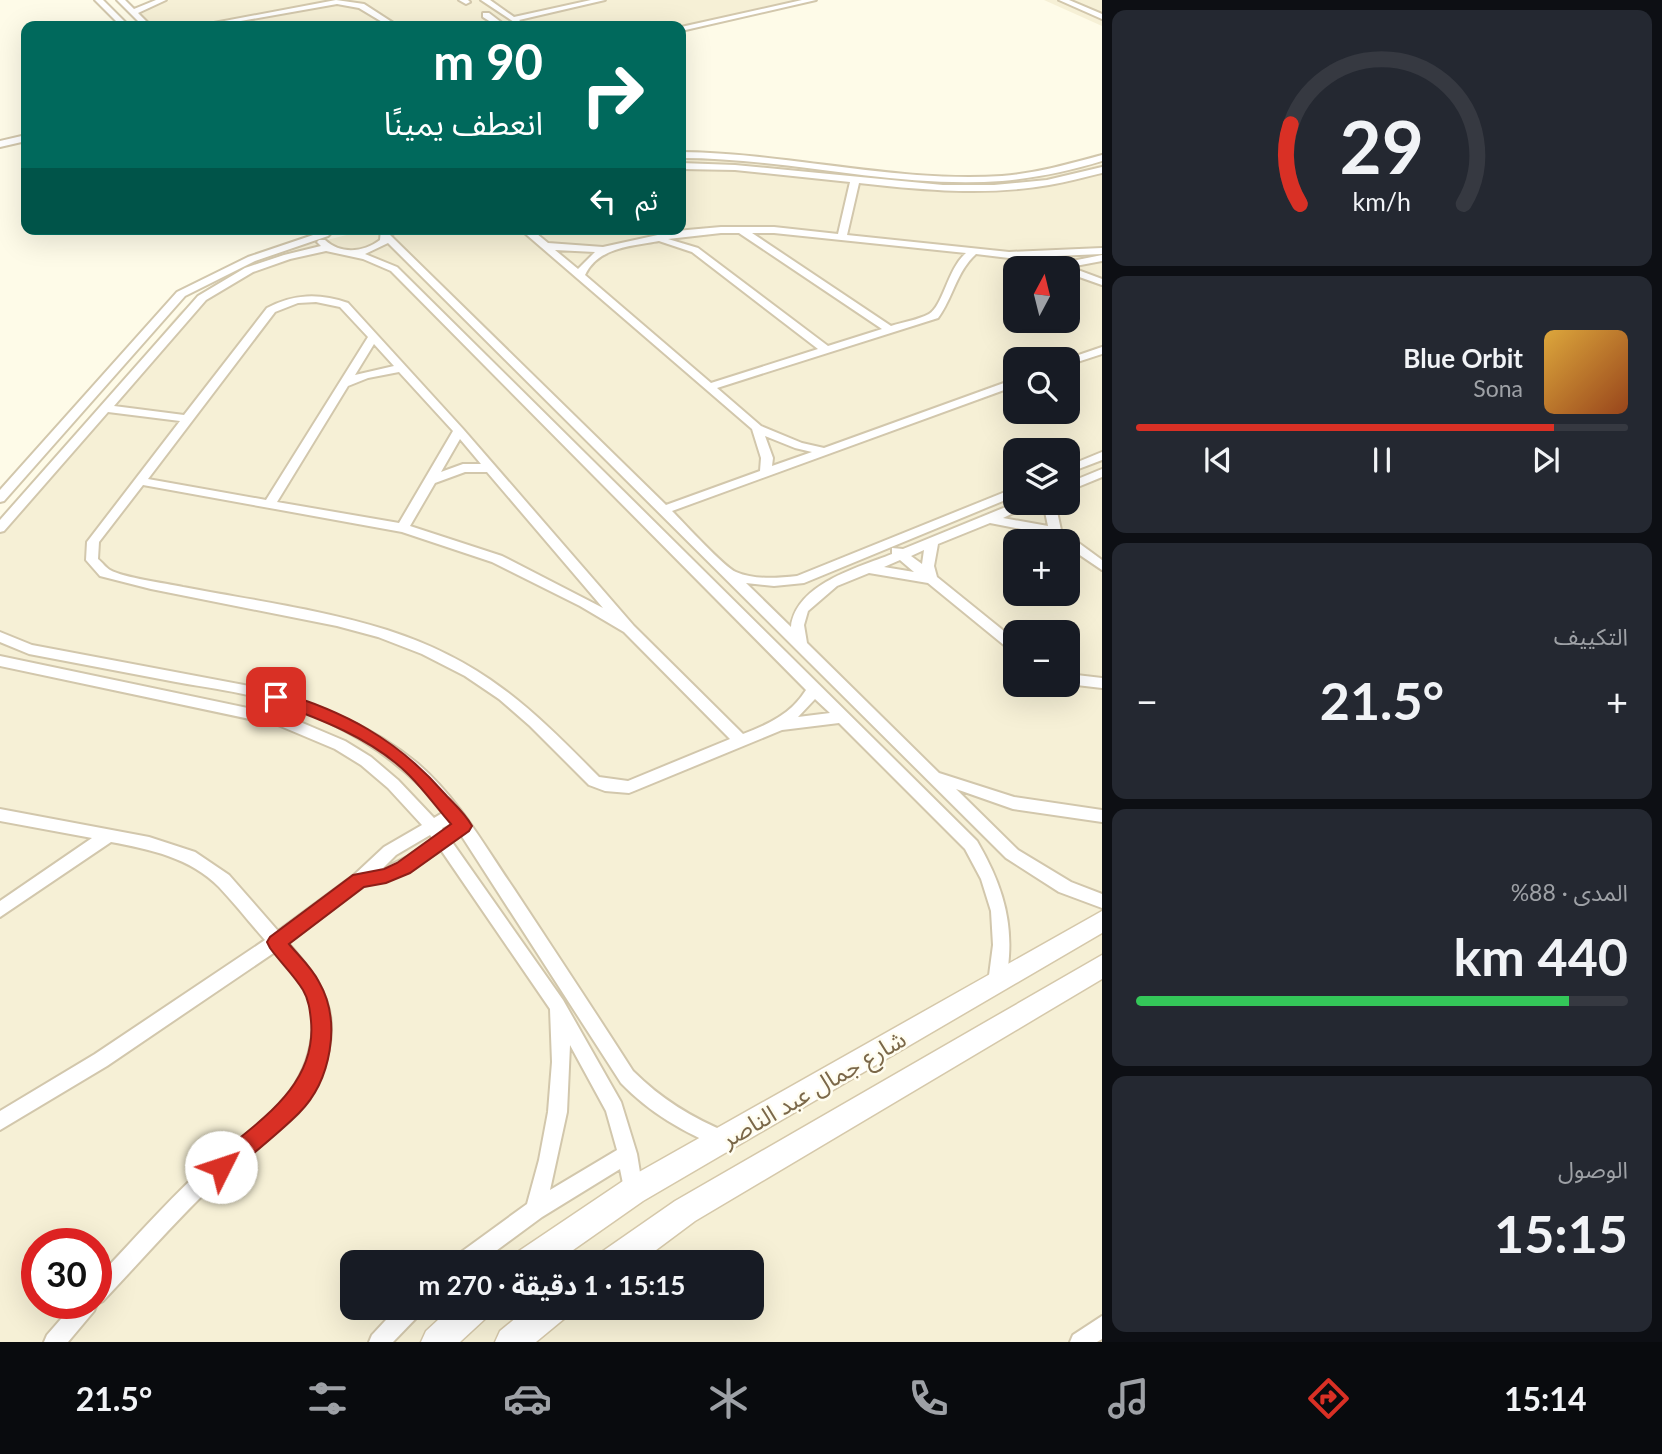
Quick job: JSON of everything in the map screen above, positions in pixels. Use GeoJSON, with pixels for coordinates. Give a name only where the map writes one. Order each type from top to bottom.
{"type":"FeatureCollection","features":[{"type":"Feature","properties":{"kind":"main road","name":"شارع جمال عبد الناصر"},"geometry":{"type":"LineString","coordinates":[[547,1250],[633,1191],[1102,921]]}},
{"type":"Feature","properties":{"kind":"main road","name":"شارع جمال عبد الناصر"},"geometry":{"type":"LineString","coordinates":[[631,1250],[685,1211],[1102,966]]}},
{"type":"Feature","properties":{"kind":"main road"},"geometry":{"type":"LineString","coordinates":[[437,1342],[461,1320]]}},
{"type":"Feature","properties":{"kind":"main road"},"geometry":{"type":"LineString","coordinates":[[511,1342],[538,1320]]}},
{"type":"Feature","properties":{"kind":"street"},"geometry":{"type":"LineString","coordinates":[[99,0],[120,21]]}},
{"type":"Feature","properties":{"kind":"street"},"geometry":{"type":"LineString","coordinates":[[121,0],[142,21]]}},
{"type":"Feature","properties":{"kind":"street"},"geometry":{"type":"LineString","coordinates":[[133,12],[162,0]]}},
{"type":"Feature","properties":{"kind":"street"},"geometry":{"type":"LineString","coordinates":[[485,0],[516,21]]}},
{"type":"Feature","properties":{"kind":"street"},"geometry":{"type":"LineString","coordinates":[[513,19],[601,0]]}},
{"type":"Feature","properties":{"kind":"street"},"geometry":{"type":"LineString","coordinates":[[686,28],[812,0]]}},
{"type":"Feature","properties":{"kind":"street"},"geometry":{"type":"LineString","coordinates":[[1063,0],[1102,17]]}},
{"type":"Feature","properties":{"kind":"street"},"geometry":{"type":"LineString","coordinates":[[229,21],[328,3],[346,3],[369,9],[387,21]]}},
{"type":"Feature","properties":{"kind":"street"},"geometry":{"type":"LineString","coordinates":[[486,15],[492,21]]}},
{"type":"Feature","properties":{"kind":"street"},"geometry":{"type":"LineString","coordinates":[[245,18],[249,21]]}},
{"type":"Feature","properties":{"kind":"street"},"geometry":{"type":"LineString","coordinates":[[0,135],[21,131]]}},
{"type":"Feature","properties":{"kind":"street"},"geometry":{"type":"LineString","coordinates":[[0,144],[21,139]]}},
{"type":"Feature","properties":{"kind":"street"},"geometry":{"type":"LineString","coordinates":[[686,155],[737,155],[955,179],[1042,174],[1102,158]]}},
{"type":"Feature","properties":{"kind":"street"},"geometry":{"type":"LineString","coordinates":[[686,166],[740,168],[925,188],[993,190],[1055,183],[1102,170]]}},
{"type":"Feature","properties":{"kind":"street"},"geometry":{"type":"LineString","coordinates":[[842,236],[855,180]]}},
{"type":"Feature","properties":{"kind":"street"},"geometry":{"type":"LineString","coordinates":[[740,229],[890,330]]}},
{"type":"Feature","properties":{"kind":"street"},"geometry":{"type":"LineString","coordinates":[[686,233],[740,229],[842,236],[1009,256]]}},
{"type":"Feature","properties":{"kind":"street"},"geometry":{"type":"LineString","coordinates":[[695,250],[692,240],[702,231]]}},
{"type":"Feature","properties":{"kind":"street"},"geometry":{"type":"LineString","coordinates":[[0,498],[181,294],[217,273],[257,255],[320,235]]}},
{"type":"Feature","properties":{"kind":"street"},"geometry":{"type":"LineString","coordinates":[[326,235],[321,241],[326,248]]}},
{"type":"Feature","properties":{"kind":"street"},"geometry":{"type":"LineString","coordinates":[[349,253],[374,248],[384,235]]}},
{"type":"Feature","properties":{"kind":"street"},"geometry":{"type":"LineString","coordinates":[[388,235],[992,834],[1037,872],[1065,887],[1102,901]]}},
{"type":"Feature","properties":{"kind":"street"},"geometry":{"type":"LineString","coordinates":[[532,235],[757,428],[788,442],[824,452]]}},
{"type":"Feature","properties":{"kind":"street"},"geometry":{"type":"LineString","coordinates":[[544,246],[603,250],[673,235]]}},
{"type":"Feature","properties":{"kind":"street"},"geometry":{"type":"LineString","coordinates":[[651,238],[675,242],[695,250],[826,350]]}},
{"type":"Feature","properties":{"kind":"street"},"geometry":{"type":"LineString","coordinates":[[0,528],[202,299],[216,288],[267,263],[326,248],[366,257],[394,269],[971,845],[994,889],[1003,926],[1003,955],[997,983]]}},
{"type":"Feature","properties":{"kind":"street"},"geometry":{"type":"LineString","coordinates":[[580,276],[584,267],[603,250]]}},
{"type":"Feature","properties":{"kind":"street"},"geometry":{"type":"LineString","coordinates":[[709,387],[934,316],[946,300],[955,270],[973,252]]}},
{"type":"Feature","properties":{"kind":"street"},"geometry":{"type":"LineString","coordinates":[[1080,258],[1102,259]]}},
{"type":"Feature","properties":{"kind":"street"},"geometry":{"type":"LineString","coordinates":[[1080,263],[1102,259]]}},
{"type":"Feature","properties":{"kind":"street"},"geometry":{"type":"LineString","coordinates":[[1080,274],[1102,282]]}},
{"type":"Feature","properties":{"kind":"street"},"geometry":{"type":"LineString","coordinates":[[740,740],[629,629],[459,431],[344,305],[333,301],[307,298],[281,304],[271,310],[93,542],[92,560],[105,573],[349,622],[392,635],[433,652],[472,673],[514,703],[594,781],[605,785],[629,787],[780,725],[795,715],[814,689]]}},
{"type":"Feature","properties":{"kind":"street"},"geometry":{"type":"LineString","coordinates":[[269,504],[373,337]]}},
{"type":"Feature","properties":{"kind":"street"},"geometry":{"type":"LineString","coordinates":[[1080,358],[1102,350]]}},
{"type":"Feature","properties":{"kind":"street"},"geometry":{"type":"LineString","coordinates":[[344,384],[366,375],[401,368]]}},
{"type":"Feature","properties":{"kind":"street"},"geometry":{"type":"LineString","coordinates":[[664,510],[1003,386]]}},
{"type":"Feature","properties":{"kind":"street"},"geometry":{"type":"LineString","coordinates":[[109,404],[190,415]]}},
{"type":"Feature","properties":{"kind":"street"},"geometry":{"type":"LineString","coordinates":[[757,428],[767,458],[765,473]]}},
{"type":"Feature","properties":{"kind":"street"},"geometry":{"type":"LineString","coordinates":[[403,528],[459,431]]}},
{"type":"Feature","properties":{"kind":"street"},"geometry":{"type":"LineString","coordinates":[[1080,465],[1102,456]]}},
{"type":"Feature","properties":{"kind":"street"},"geometry":{"type":"LineString","coordinates":[[431,481],[463,468],[488,468]]}},
{"type":"Feature","properties":{"kind":"street"},"geometry":{"type":"LineString","coordinates":[[1080,482],[1102,473]]}},
{"type":"Feature","properties":{"kind":"street"},"geometry":{"type":"LineString","coordinates":[[608,483],[630,476]]}},
{"type":"Feature","properties":{"kind":"street"},"geometry":{"type":"LineString","coordinates":[[139,481],[403,528],[497,559],[586,603],[629,629]]}},
{"type":"Feature","properties":{"kind":"street"},"geometry":{"type":"LineString","coordinates":[[730,575],[764,582],[799,580],[1003,497]]}},
{"type":"Feature","properties":{"kind":"street"},"geometry":{"type":"LineString","coordinates":[[800,643],[797,625],[802,609],[832,583],[1003,513]]}},
{"type":"Feature","properties":{"kind":"street"},"geometry":{"type":"LineString","coordinates":[[989,519],[1041,529]]}},
{"type":"Feature","properties":{"kind":"street"},"geometry":{"type":"LineString","coordinates":[[931,579],[928,554],[932,542]]}},
{"type":"Feature","properties":{"kind":"street"},"geometry":{"type":"LineString","coordinates":[[888,544],[1003,637]]}},
{"type":"Feature","properties":{"kind":"street"},"geometry":{"type":"LineString","coordinates":[[1080,550],[1102,566]]}},
{"type":"Feature","properties":{"kind":"street"},"geometry":{"type":"LineString","coordinates":[[868,568],[931,579]]}},
{"type":"Feature","properties":{"kind":"street"},"geometry":{"type":"LineString","coordinates":[[0,637],[29,649],[260,692],[324,713],[373,739],[413,769],[458,820],[627,1077],[668,1115],[694,1129],[722,1139]]}},
{"type":"Feature","properties":{"kind":"street"},"geometry":{"type":"LineString","coordinates":[[0,661],[249,712],[311,731],[366,761],[393,784],[438,833],[557,1005],[614,1108],[628,1154],[633,1191]]}},
{"type":"Feature","properties":{"kind":"street"},"geometry":{"type":"LineString","coordinates":[[1080,680],[1102,683]]}},
{"type":"Feature","properties":{"kind":"street"},"geometry":{"type":"LineString","coordinates":[[780,725],[842,717]]}},
{"type":"Feature","properties":{"kind":"street"},"geometry":{"type":"LineString","coordinates":[[936,777],[1013,803],[1102,816]]}},
{"type":"Feature","properties":{"kind":"street"},"geometry":{"type":"LineString","coordinates":[[0,815],[149,843],[189,858],[223,880],[312,986],[320,1007],[322,1031],[319,1056],[309,1081],[293,1105],[203,1182],[112,1277]]}},
{"type":"Feature","properties":{"kind":"street"},"geometry":{"type":"LineString","coordinates":[[0,1121],[101,1060],[276,942],[359,880],[395,872],[438,833],[458,820]]}},
{"type":"Feature","properties":{"kind":"street"},"geometry":{"type":"LineString","coordinates":[[971,845],[992,834]]}},
{"type":"Feature","properties":{"kind":"street"},"geometry":{"type":"LineString","coordinates":[[0,910],[106,837]]}},
{"type":"Feature","properties":{"kind":"street"},"geometry":{"type":"LineString","coordinates":[[535,1210],[549,1161],[560,1101],[563,1066],[557,1005]]}},
{"type":"Feature","properties":{"kind":"street"},"geometry":{"type":"LineString","coordinates":[[592,1066],[613,1055]]}},
{"type":"Feature","properties":{"kind":"street"},"geometry":{"type":"LineString","coordinates":[[480,1250],[535,1210],[628,1154]]}},
{"type":"Feature","properties":{"kind":"street"},"geometry":{"type":"LineString","coordinates":[[54,1342],[74,1319]]}},
{"type":"Feature","properties":{"kind":"street"},"geometry":{"type":"LineString","coordinates":[[379,1342],[400,1320]]}},
{"type":"Feature","properties":{"kind":"street"},"geometry":{"type":"LineString","coordinates":[[1080,1342],[1102,1326]]}},
{"type":"Feature","properties":{"kind":"shaded area"},"geometry":{"type":"Polygon","coordinates":[[[170,0],[797,0],[686,24],[686,21],[144,21],[129,7],[170,0]]]}},
{"type":"Feature","properties":{"kind":"shaded area"},"geometry":{"type":"Polygon","coordinates":[[[1044,0],[1102,0],[1102,26],[1044,0]]]}},
{"type":"Feature","properties":{"kind":"shaded area"},"geometry":{"type":"Polygon","coordinates":[[[724,158],[942,181],[986,182],[1028,180],[1102,164],[1102,1342],[0,1342],[0,526],[180,312],[215,283],[280,252],[347,235],[686,235],[686,159],[724,158]]]}},
{"type":"Feature","properties":{"kind":"route"},"geometry":{"type":"LineString","coordinates":[[221,1167],[293,1105],[309,1081],[319,1056],[322,1031],[320,1007],[312,986],[276,942],[359,880],[379,878],[404,868],[463,826],[431,787],[382,745],[324,713],[276,697]]}}]}
